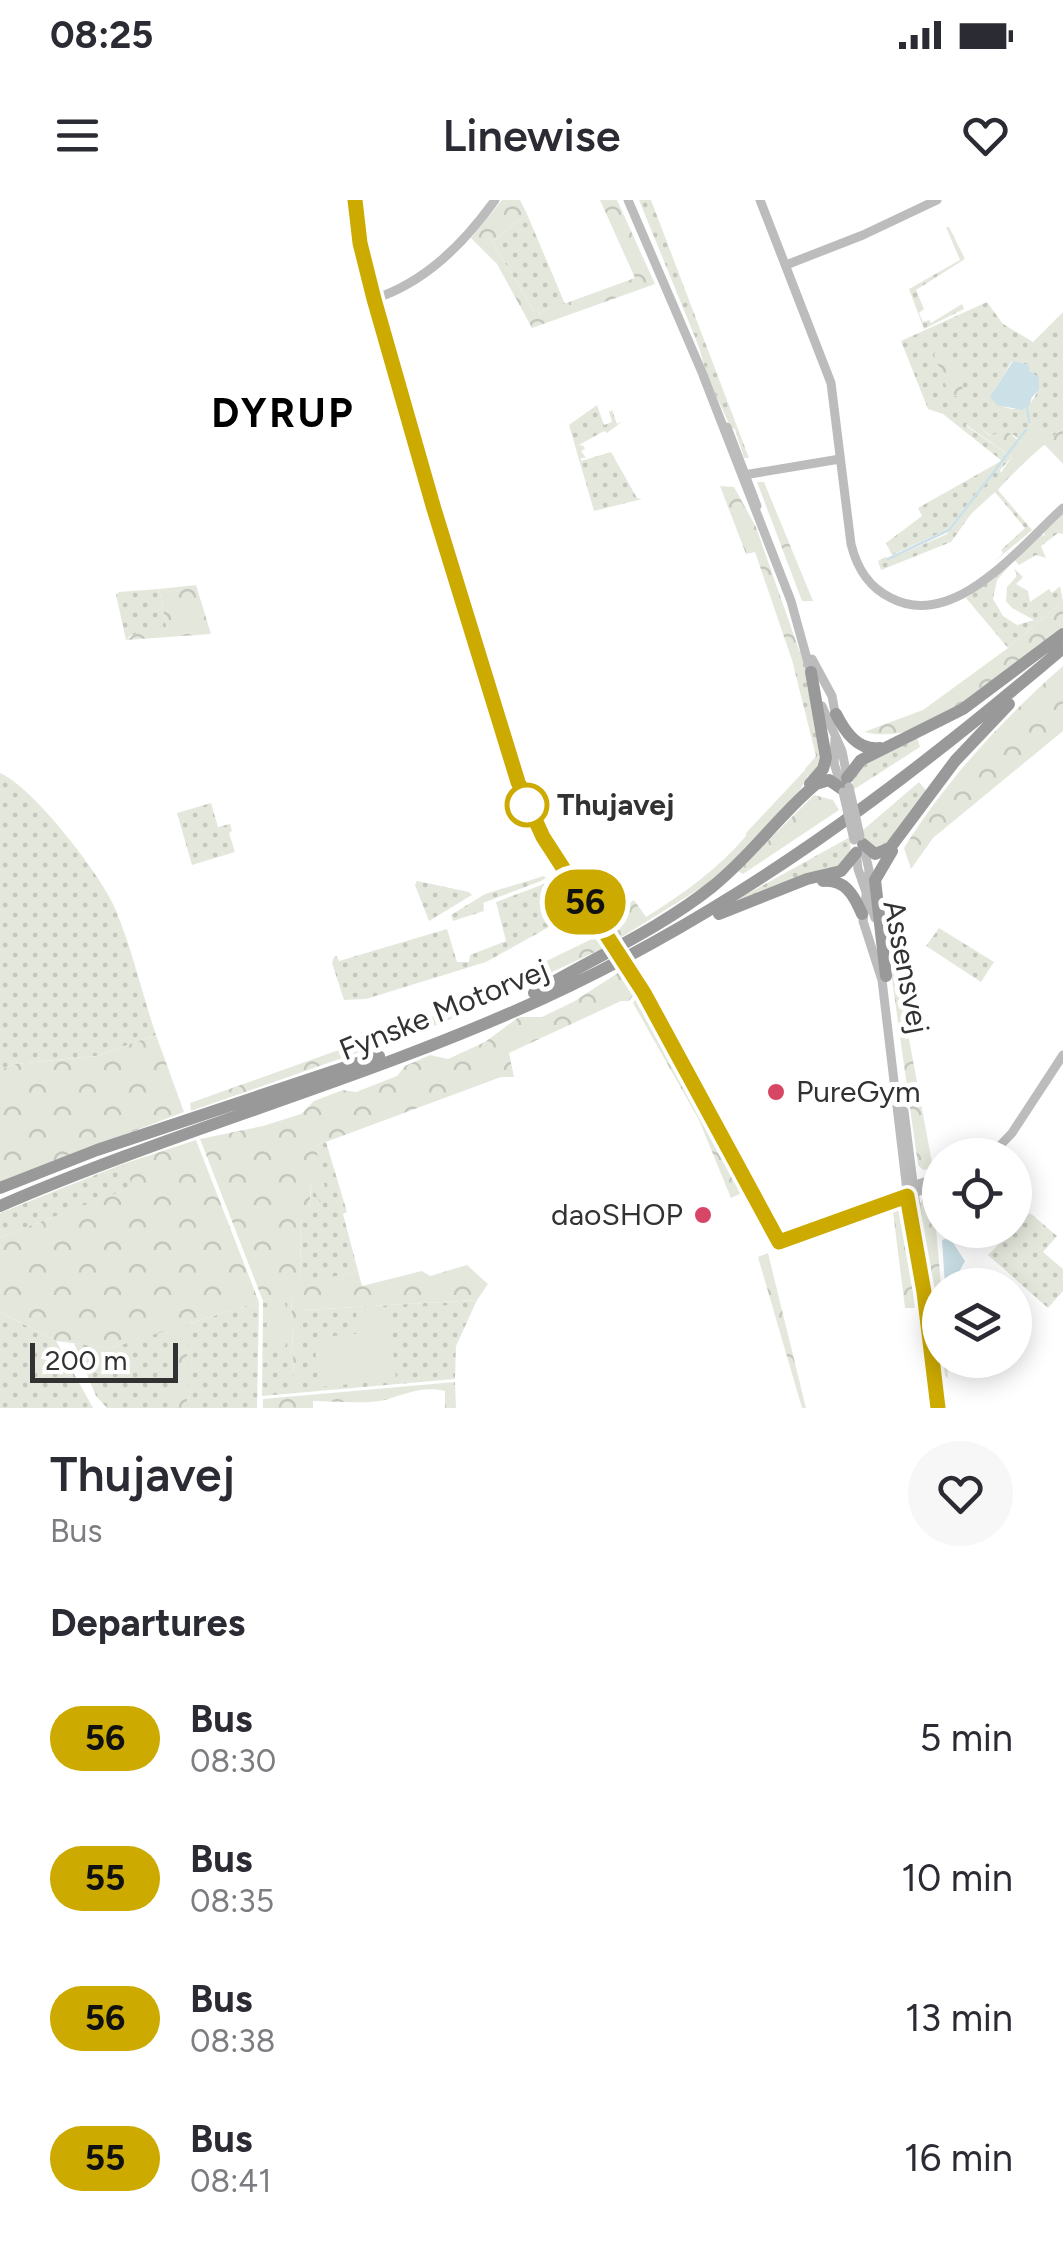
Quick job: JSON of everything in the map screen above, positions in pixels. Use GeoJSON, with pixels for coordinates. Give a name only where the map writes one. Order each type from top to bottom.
{"type":"FeatureCollection","features":[{"type":"Feature","properties":{"kind":"highway"},"geometry":{"type":"LineString","coordinates":[[534,994],[683,908],[760,844],[816,784],[830,780],[846,786],[861,760],[963,710],[1063,636]]}},
{"type":"Feature","properties":{"kind":"highway","name":"Fynske Motorvej"},"geometry":{"type":"LineString","coordinates":[[0,1188],[97,1150],[408,1046],[534,994],[666,927],[781,858],[898,774],[1063,636]]}},
{"type":"Feature","properties":{"kind":"highway"},"geometry":{"type":"LineString","coordinates":[[631,955],[776,891],[841,871],[858,843],[875,854],[886,852],[978,735],[1063,652]]}},
{"type":"Feature","properties":{"kind":"highway","name":"Fynske Motorvej"},"geometry":{"type":"LineString","coordinates":[[2,1206],[102,1164],[406,1055],[546,997],[631,955],[709,912],[825,838],[1063,652]]}},
{"type":"Feature","properties":{"kind":"highway"},"geometry":{"type":"LineString","coordinates":[[760,844],[825,763],[825,740],[811,672]]}},
{"type":"Feature","properties":{"kind":"highway"},"geometry":{"type":"LineString","coordinates":[[836,714],[854,740],[866,748],[877,749],[910,737]]}},
{"type":"Feature","properties":{"kind":"highway"},"geometry":{"type":"LineString","coordinates":[[886,976],[875,880],[932,791]]}},
{"type":"Feature","properties":{"kind":"highway"},"geometry":{"type":"LineString","coordinates":[[776,891],[835,881],[848,889],[862,914]]}},
{"type":"Feature","properties":{"kind":"main road"},"geometry":{"type":"LineString","coordinates":[[355,200],[375,296],[404,286],[453,250],[494,200]]}},
{"type":"Feature","properties":{"kind":"main road"},"geometry":{"type":"LineString","coordinates":[[760,200],[828,368],[851,544],[860,569],[877,590],[909,605],[935,606],[961,597],[1063,508]]}},
{"type":"Feature","properties":{"kind":"main road"},"geometry":{"type":"LineString","coordinates":[[786,266],[936,200]]}},
{"type":"Feature","properties":{"kind":"main road","name":"Assensvej"},"geometry":{"type":"LineString","coordinates":[[632,201],[755,495],[758,517],[806,648],[832,696],[836,714],[834,763],[846,786],[858,843],[868,865],[862,914],[880,967],[923,1268]]}},
{"type":"Feature","properties":{"kind":"main road"},"geometry":{"type":"LineString","coordinates":[[743,473],[760,465],[840,459]]}},
{"type":"Feature","properties":{"kind":"main road","name":"Assensvej"},"geometry":{"type":"LineString","coordinates":[[806,648],[835,736]]}},
{"type":"Feature","properties":{"kind":"main road","name":"Assensvej"},"geometry":{"type":"LineString","coordinates":[[866,890],[886,976],[922,1276]]}},
{"type":"Feature","properties":{"kind":"main road"},"geometry":{"type":"LineString","coordinates":[[1007,1138],[1063,1055]]}},
{"type":"Feature","properties":{"kind":"main road"},"geometry":{"type":"LineString","coordinates":[[911,1190],[922,1186]]}},
{"type":"Feature","properties":{"kind":"main road","name":"Assensvej"},"geometry":{"type":"LineString","coordinates":[[934,1378],[938,1408]]}},
{"type":"Feature","properties":{"kind":"green space"},"geometry":{"type":"Polygon","coordinates":[[[502,200],[520,200],[527,214],[492,242],[536,314],[635,278],[600,200],[617,200],[655,284],[532,328],[497,264],[471,238],[502,200]]]}},
{"type":"Feature","properties":{"kind":"green space"},"geometry":{"type":"Polygon","coordinates":[[[639,200],[651,200],[749,458],[744,458],[735,429],[731,428],[707,376],[639,200]]]}},
{"type":"Feature","properties":{"kind":"green space"},"geometry":{"type":"Polygon","coordinates":[[[527,214],[565,304],[536,314],[492,242],[527,214]]]}},
{"type":"Feature","properties":{"kind":"green space"},"geometry":{"type":"Polygon","coordinates":[[[946,227],[965,259],[916,290],[924,309],[919,313],[923,322],[931,323],[962,304],[964,309],[924,329],[909,289],[960,260],[946,227]]]}},
{"type":"Feature","properties":{"kind":"green space"},"geometry":{"type":"Polygon","coordinates":[[[987,302],[1003,324],[1033,342],[1063,312],[1063,428],[998,490],[1032,530],[995,561],[1025,528],[995,492],[971,514],[951,542],[881,570],[878,561],[885,557],[890,559],[947,534],[1002,461],[943,414],[928,409],[901,341],[987,302]],[[1012,361],[991,397],[1007,408],[1023,408],[1034,397],[1039,379],[1029,371],[1029,365],[1012,361]],[[970,419],[966,426],[1012,457],[1000,470],[1003,480],[1017,466],[1022,443],[1014,435],[991,436],[970,419]]]}},
{"type":"Feature","properties":{"kind":"green space"},"geometry":{"type":"Polygon","coordinates":[[[940,350],[958,375],[965,395],[950,397],[934,354],[940,350]]]}},
{"type":"Feature","properties":{"kind":"green space"},"geometry":{"type":"Polygon","coordinates":[[[597,405],[604,425],[612,422],[612,410],[617,424],[623,421],[579,445],[585,449],[581,451],[586,458],[581,461],[611,452],[637,498],[642,499],[594,511],[569,425],[597,405]]]}},
{"type":"Feature","properties":{"kind":"green space"},"geometry":{"type":"Polygon","coordinates":[[[970,418],[990,436],[1005,430],[1022,443],[1034,431],[1049,440],[1063,428],[1063,464],[1044,444],[995,491],[991,486],[1012,457],[966,425],[970,418]]]}},
{"type":"Feature","properties":{"kind":"green space"},"geometry":{"type":"Polygon","coordinates":[[[1001,461],[948,529],[892,555],[886,543],[922,516],[918,508],[1001,461]]]}},
{"type":"Feature","properties":{"kind":"green space"},"geometry":{"type":"Polygon","coordinates":[[[757,482],[764,482],[813,601],[802,601],[757,482]]]}},
{"type":"Feature","properties":{"kind":"green space"},"geometry":{"type":"Polygon","coordinates":[[[720,486],[734,487],[756,527],[799,650],[792,660],[755,552],[746,554],[720,486]]]}},
{"type":"Feature","properties":{"kind":"green space"},"geometry":{"type":"Polygon","coordinates":[[[1063,512],[1063,534],[1058,533],[1041,546],[1046,558],[1036,555],[1019,565],[1013,558],[1039,533],[1044,536],[1063,512]]]}},
{"type":"Feature","properties":{"kind":"green space"},"geometry":{"type":"Polygon","coordinates":[[[1011,564],[997,580],[993,599],[1003,616],[1017,625],[1034,620],[1006,601],[1007,587],[1017,576],[1014,568],[1023,577],[1016,584],[1028,591],[1030,602],[1060,586],[1063,601],[1008,648],[966,598],[1011,564]]]}},
{"type":"Feature","properties":{"kind":"green space"},"geometry":{"type":"Polygon","coordinates":[[[196,585],[211,634],[126,640],[138,632],[167,630],[159,589],[196,585]]]}},
{"type":"Feature","properties":{"kind":"green space"},"geometry":{"type":"Polygon","coordinates":[[[159,589],[167,630],[126,640],[116,595],[159,589]]]}},
{"type":"Feature","properties":{"kind":"green space"},"geometry":{"type":"Polygon","coordinates":[[[1063,601],[1063,627],[970,700],[917,728],[890,734],[864,732],[923,710],[1008,648],[1063,601]]]}},
{"type":"Feature","properties":{"kind":"green space"},"geometry":{"type":"Polygon","coordinates":[[[801,649],[824,755],[811,781],[805,769],[816,756],[792,660],[801,649]]]}},
{"type":"Feature","properties":{"kind":"green space"},"geometry":{"type":"Polygon","coordinates":[[[1063,666],[1063,731],[933,838],[911,869],[904,848],[939,798],[997,729],[1063,666]]]}},
{"type":"Feature","properties":{"kind":"green space"},"geometry":{"type":"Polygon","coordinates":[[[917,737],[920,747],[853,790],[853,780],[864,763],[917,737]]]}},
{"type":"Feature","properties":{"kind":"green space"},"geometry":{"type":"Polygon","coordinates":[[[806,769],[808,776],[797,795],[712,881],[617,940],[603,920],[634,900],[646,917],[687,890],[735,848],[806,769]]]}},
{"type":"Feature","properties":{"kind":"green space"},"geometry":{"type":"Polygon","coordinates":[[[0,773],[47,813],[107,893],[127,939],[156,1035],[96,1056],[15,1064],[0,1070],[0,773]]]}},
{"type":"Feature","properties":{"kind":"green space"},"geometry":{"type":"Polygon","coordinates":[[[919,782],[928,793],[898,835],[879,850],[865,841],[863,830],[919,782]]]}},
{"type":"Feature","properties":{"kind":"green space"},"geometry":{"type":"Polygon","coordinates":[[[814,795],[833,800],[839,810],[743,874],[738,871],[814,795]]]}},
{"type":"Feature","properties":{"kind":"green space"},"geometry":{"type":"Polygon","coordinates":[[[211,803],[218,827],[230,824],[235,852],[192,865],[177,813],[211,803]]]}},
{"type":"Feature","properties":{"kind":"green space"},"geometry":{"type":"Polygon","coordinates":[[[850,837],[851,853],[844,864],[729,904],[850,837]]]}},
{"type":"Feature","properties":{"kind":"green space"},"geometry":{"type":"Polygon","coordinates":[[[560,875],[582,904],[576,912],[486,962],[366,999],[344,1000],[332,963],[334,957],[339,961],[447,929],[457,962],[469,962],[470,955],[506,941],[496,902],[560,875]]]}},
{"type":"Feature","properties":{"kind":"green space"},"geometry":{"type":"Polygon","coordinates":[[[544,876],[541,881],[483,903],[484,911],[453,921],[451,915],[485,894],[544,876]]]}},
{"type":"Feature","properties":{"kind":"green space"},"geometry":{"type":"Polygon","coordinates":[[[417,881],[472,895],[429,921],[415,885],[417,881]]]}},
{"type":"Feature","properties":{"kind":"green space"},"geometry":{"type":"Polygon","coordinates":[[[939,928],[994,962],[981,982],[926,946],[939,928]]]}},
{"type":"Feature","properties":{"kind":"green space"},"geometry":{"type":"Polygon","coordinates":[[[600,935],[606,947],[442,1023],[191,1111],[190,1103],[431,1017],[600,935]]]}},
{"type":"Feature","properties":{"kind":"green space"},"geometry":{"type":"Polygon","coordinates":[[[897,968],[914,1015],[909,1039],[927,1138],[922,1138],[922,1169],[918,1165],[891,972],[897,968]]]}},
{"type":"Feature","properties":{"kind":"green space"},"geometry":{"type":"Polygon","coordinates":[[[621,971],[637,990],[629,1001],[621,1001],[509,1053],[514,1077],[501,1077],[315,1146],[328,1200],[320,1202],[311,1185],[309,1211],[300,1214],[301,1284],[358,1271],[362,1286],[422,1271],[430,1276],[467,1265],[488,1284],[477,1300],[303,1310],[303,1391],[294,1384],[291,1294],[263,1301],[200,1139],[301,1114],[314,1101],[343,1090],[356,1092],[397,1076],[405,1066],[430,1055],[448,1059],[485,1042],[519,1017],[542,1017],[573,1002],[621,971]]]}},
{"type":"Feature","properties":{"kind":"green space"},"geometry":{"type":"Polygon","coordinates":[[[639,994],[744,1192],[731,1198],[699,1120],[633,1003],[639,994]]]}},
{"type":"Feature","properties":{"kind":"green space"},"geometry":{"type":"Polygon","coordinates":[[[156,1035],[184,1112],[0,1182],[0,1070],[15,1064],[96,1056],[156,1035]]]}},
{"type":"Feature","properties":{"kind":"green space"},"geometry":{"type":"Polygon","coordinates":[[[196,1140],[259,1302],[187,1324],[187,1408],[171,1408],[171,1329],[111,1348],[56,1341],[0,1312],[0,1237],[133,1187],[123,1164],[196,1140]]]}},
{"type":"Feature","properties":{"kind":"green space"},"geometry":{"type":"Polygon","coordinates":[[[326,1142],[347,1212],[343,1214],[358,1271],[301,1285],[300,1214],[309,1210],[315,1146],[326,1142]]]}},
{"type":"Feature","properties":{"kind":"green space"},"geometry":{"type":"Polygon","coordinates":[[[123,1164],[134,1187],[0,1237],[0,1213],[123,1164]]]}},
{"type":"Feature","properties":{"kind":"green space"},"geometry":{"type":"Polygon","coordinates":[[[900,1203],[906,1214],[905,1235],[913,1255],[920,1308],[905,1308],[892,1204],[900,1203]]]}},
{"type":"Feature","properties":{"kind":"green space"},"geometry":{"type":"Polygon","coordinates":[[[1032,1215],[1057,1236],[1043,1252],[1063,1269],[1063,1291],[1048,1308],[1032,1294],[1032,1268],[1003,1268],[988,1255],[995,1248],[1032,1248],[1032,1215]]]}},
{"type":"Feature","properties":{"kind":"green space"},"geometry":{"type":"Polygon","coordinates":[[[925,1248],[938,1248],[939,1268],[927,1268],[925,1248]]]}},
{"type":"Feature","properties":{"kind":"green space"},"geometry":{"type":"Polygon","coordinates":[[[768,1253],[806,1408],[802,1408],[758,1257],[768,1253]]]}},
{"type":"Feature","properties":{"kind":"green space"},"geometry":{"type":"Polygon","coordinates":[[[291,1293],[294,1384],[302,1390],[303,1310],[477,1300],[456,1346],[455,1379],[262,1396],[263,1301],[291,1293]]]}},
{"type":"Feature","properties":{"kind":"green space"},"geometry":{"type":"Polygon","coordinates":[[[277,1299],[284,1301],[288,1332],[284,1349],[275,1350],[266,1339],[268,1310],[277,1299]]]}},
{"type":"Feature","properties":{"kind":"green space"},"geometry":{"type":"Polygon","coordinates":[[[259,1302],[257,1408],[187,1408],[187,1324],[259,1302]]]}},
{"type":"Feature","properties":{"kind":"green space"},"geometry":{"type":"Polygon","coordinates":[[[451,1305],[391,1311],[392,1327],[357,1329],[356,1310],[451,1305]]]}},
{"type":"Feature","properties":{"kind":"green space"},"geometry":{"type":"Polygon","coordinates":[[[0,1312],[56,1341],[93,1408],[0,1408],[0,1312]]]}},
{"type":"Feature","properties":{"kind":"green space"},"geometry":{"type":"Polygon","coordinates":[[[171,1328],[171,1408],[107,1408],[96,1396],[74,1343],[111,1348],[171,1328]]]}},
{"type":"Feature","properties":{"kind":"green space"},"geometry":{"type":"Polygon","coordinates":[[[391,1330],[396,1380],[319,1387],[314,1338],[391,1330]]]}},
{"type":"Feature","properties":{"kind":"green space"},"geometry":{"type":"Polygon","coordinates":[[[455,1382],[456,1408],[445,1408],[445,1391],[430,1389],[372,1402],[313,1401],[313,1408],[263,1408],[263,1399],[455,1382]]]}},
{"type":"Feature","properties":{"kind":"water"},"geometry":{"type":"Polygon","coordinates":[[[1013,361],[1029,365],[1029,371],[1039,377],[1039,390],[1022,410],[997,405],[990,397],[1013,361]]]}},
{"type":"Feature","properties":{"kind":"water"},"geometry":{"type":"Polygon","coordinates":[[[943,1248],[956,1248],[965,1261],[961,1268],[944,1268],[943,1248]]]}},
{"type":"Feature","properties":{"kind":"waterway"},"geometry":{"type":"LineString","coordinates":[[1027,408],[1029,422]]}},
{"type":"Feature","properties":{"kind":"waterway"},"geometry":{"type":"LineString","coordinates":[[888,559],[949,530],[1026,430]]}},
{"type":"Feature","properties":{"kind":"bus line","name":"56"},"geometry":{"type":"LineString","coordinates":[[355,200],[366,272],[465,612],[528,807],[550,849],[644,993],[779,1242],[907,1196],[938,1408]]}},
{"type":"Feature","properties":{"kind":"place","name":"Thujavej"},"geometry":{"type":"Point","coordinates":[527,805]}},
{"type":"Feature","properties":{"kind":"place","name":"PureGym"},"geometry":{"type":"Point","coordinates":[776,1092]}},
{"type":"Feature","properties":{"kind":"place","name":"daoSHOP"},"geometry":{"type":"Point","coordinates":[703,1215]}},
{"type":"Feature","properties":{"kind":"district","name":"DYRUP"},"geometry":{"type":"Point","coordinates":[283,413]}}]}
